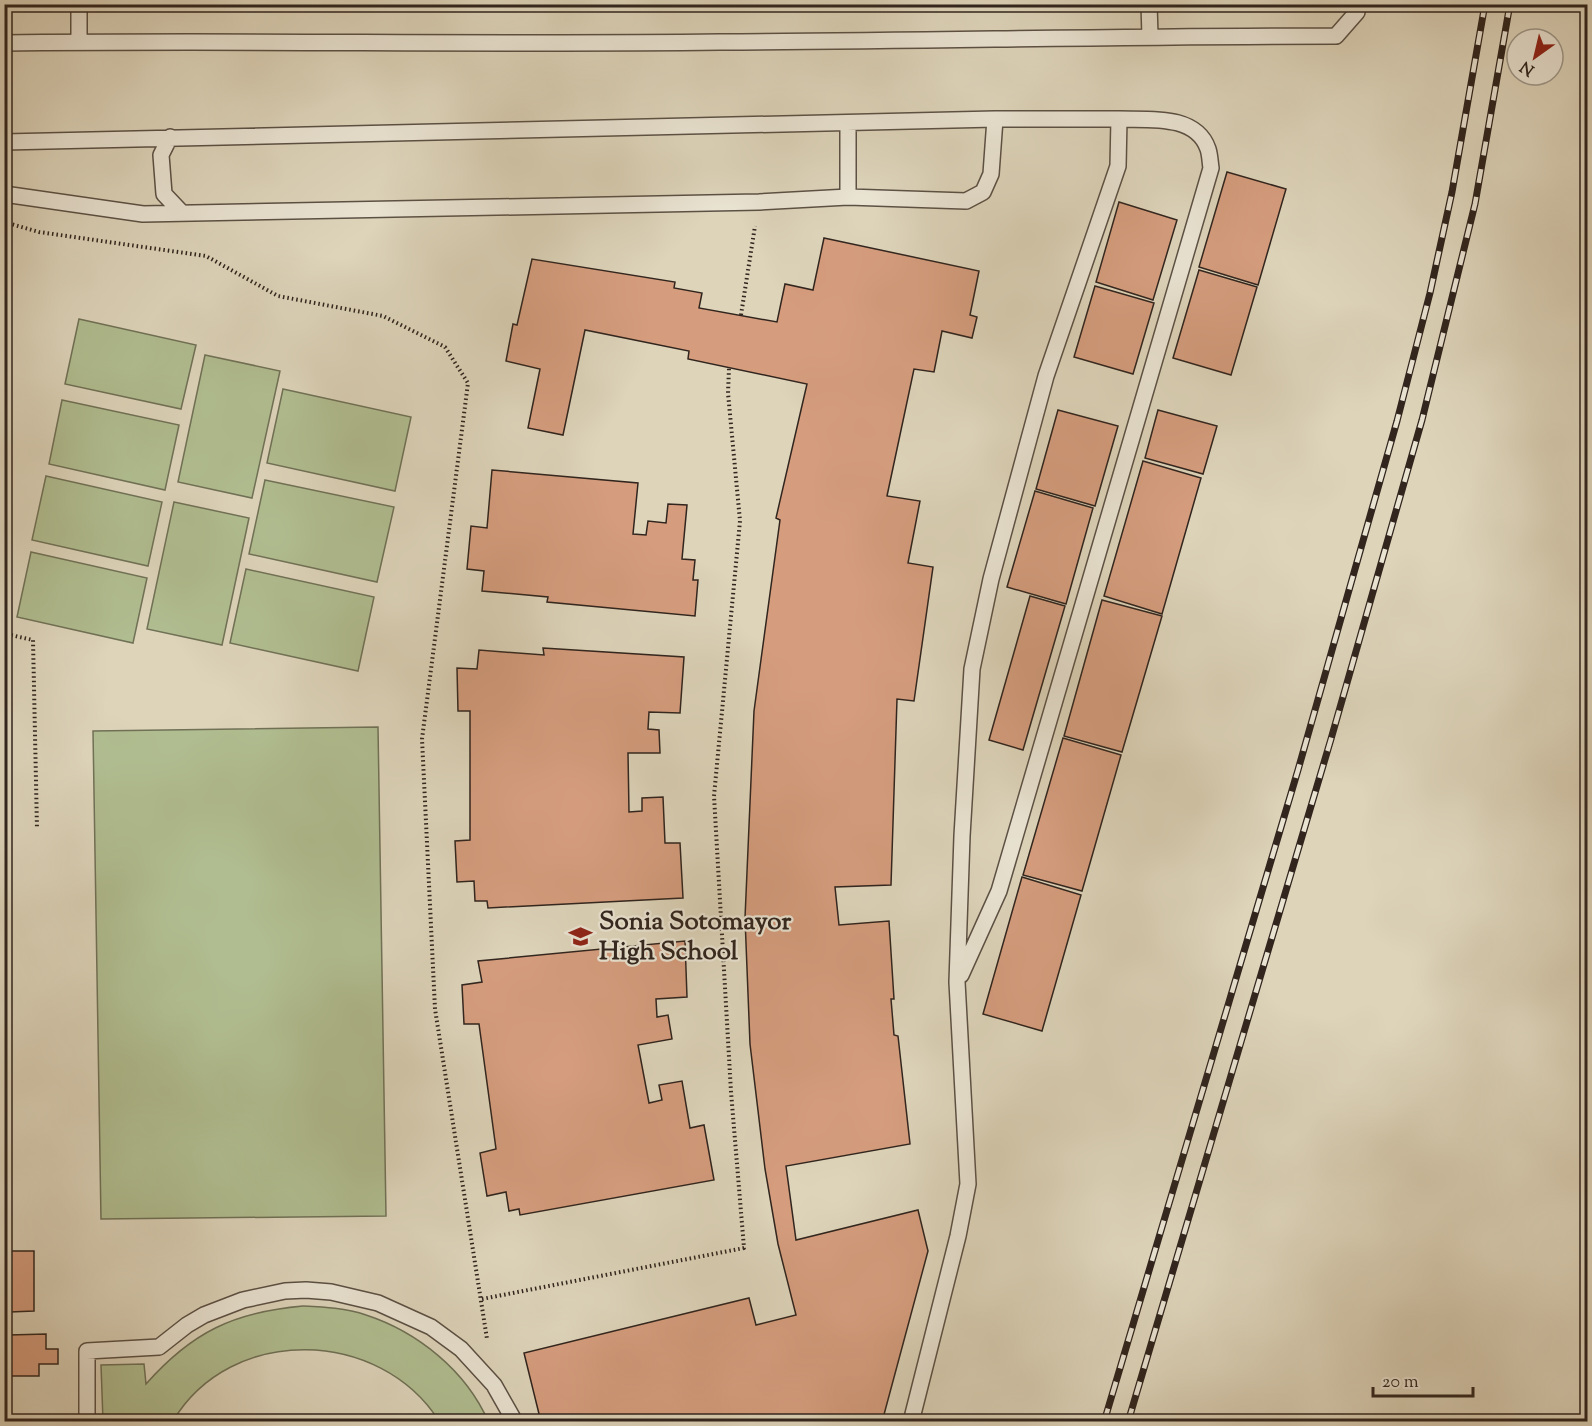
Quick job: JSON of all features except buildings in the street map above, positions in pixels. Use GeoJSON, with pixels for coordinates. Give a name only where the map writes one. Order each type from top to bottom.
{"type":"FeatureCollection","features":[{"type":"Feature","properties":{"kind":"lane"},"geometry":{"type":"LineString","coordinates":[[79,4],[79,42]]}},
{"type":"Feature","properties":{"kind":"lane"},"geometry":{"type":"LineString","coordinates":[[1149,4],[1150,36]]}},
{"type":"Feature","properties":{"kind":"lane"},"geometry":{"type":"LineString","coordinates":[[4,43],[718,42],[1150,36],[1336,36],[1358,12],[1357,4]]}},
{"type":"Feature","properties":{"kind":"lane"},"geometry":{"type":"LineString","coordinates":[[911,1422],[958,1236],[968,1184],[957,982],[962,836],[972,669],[990,579],[1046,376],[1118,166],[1119,119]]}},
{"type":"Feature","properties":{"kind":"lane"},"geometry":{"type":"LineString","coordinates":[[4,194],[143,214],[759,202],[848,197],[966,201],[983,192],[991,174],[995,120]]}},
{"type":"Feature","properties":{"kind":"lane"},"geometry":{"type":"LineString","coordinates":[[4,142],[995,120],[1172,120],[1193,128],[1208,147],[1211,168],[999,891],[957,982]]}},
{"type":"Feature","properties":{"kind":"lane"},"geometry":{"type":"LineString","coordinates":[[848,123],[848,197]]}},
{"type":"Feature","properties":{"kind":"lane"},"geometry":{"type":"LineString","coordinates":[[170,137],[161,155],[164,194],[182,213]]}},
{"type":"Feature","properties":{"kind":"lane"},"geometry":{"type":"LineString","coordinates":[[87,1422],[87,1350],[159,1347],[187,1325],[222,1307],[262,1295],[306,1290],[331,1292],[378,1303],[431,1327],[461,1349],[488,1378],[515,1422]]}},
{"type":"Feature","properties":{"kind":"path"},"geometry":{"type":"LineString","coordinates":[[741,315],[759,202]]}},
{"type":"Feature","properties":{"kind":"path"},"geometry":{"type":"LineString","coordinates":[[4,222],[39,232],[206,256],[278,296],[383,316],[445,347],[468,383],[422,739],[435,1009],[488,1342]]}},
{"type":"Feature","properties":{"kind":"path"},"geometry":{"type":"LineString","coordinates":[[482,1299],[744,1248],[731,1092],[714,796],[740,521],[728,393],[729,368]]}},
{"type":"Feature","properties":{"kind":"path"},"geometry":{"type":"LineString","coordinates":[[4,563],[6,634],[33,640],[37,829]]}},
{"type":"Feature","properties":{"kind":"green space"},"geometry":{"type":"Polygon","coordinates":[[[79,319],[196,345],[181,409],[65,384],[79,319]]]}},
{"type":"Feature","properties":{"kind":"green space"},"geometry":{"type":"Polygon","coordinates":[[[205,355],[280,371],[252,498],[178,482],[205,355]]]}},
{"type":"Feature","properties":{"kind":"green space"},"geometry":{"type":"Polygon","coordinates":[[[283,389],[411,417],[395,491],[267,463],[283,389]]]}},
{"type":"Feature","properties":{"kind":"green space"},"geometry":{"type":"Polygon","coordinates":[[[62,400],[179,425],[165,490],[49,464],[62,400]]]}},
{"type":"Feature","properties":{"kind":"green space"},"geometry":{"type":"Polygon","coordinates":[[[46,476],[162,502],[148,566],[32,540],[46,476]]]}},
{"type":"Feature","properties":{"kind":"green space"},"geometry":{"type":"Polygon","coordinates":[[[265,480],[394,507],[377,582],[249,554],[265,480]]]}},
{"type":"Feature","properties":{"kind":"green space"},"geometry":{"type":"Polygon","coordinates":[[[174,502],[249,518],[222,645],[147,629],[174,502]]]}},
{"type":"Feature","properties":{"kind":"green space"},"geometry":{"type":"Polygon","coordinates":[[[31,552],[147,578],[133,643],[17,617],[31,552]]]}},
{"type":"Feature","properties":{"kind":"green space"},"geometry":{"type":"Polygon","coordinates":[[[246,569],[374,597],[358,671],[230,643],[246,569]]]}},
{"type":"Feature","properties":{"kind":"green space"},"geometry":{"type":"Polygon","coordinates":[[[378,727],[386,1216],[101,1219],[93,731],[378,727]]]}},
{"type":"Feature","properties":{"kind":"green space"},"geometry":{"type":"Polygon","coordinates":[[[303,1306],[335,1308],[358,1313],[385,1322],[422,1343],[453,1370],[467,1386],[488,1421],[439,1421],[413,1390],[381,1368],[344,1355],[306,1350],[267,1354],[231,1367],[199,1389],[173,1421],[103,1421],[101,1365],[144,1364],[146,1384],[180,1351],[216,1328],[256,1313],[303,1306]]]}},
{"type":"Feature","properties":{"kind":"railway"},"geometry":{"type":"LineString","coordinates":[[1104,1422],[1298,770],[1397,421],[1430,293],[1452,192],[1485,4]]}},
{"type":"Feature","properties":{"kind":"railway"},"geometry":{"type":"LineString","coordinates":[[1128,1422],[1331,739],[1422,420],[1475,204],[1510,4]]}},
{"type":"Feature","properties":{"kind":"place","name":"Sonia Sotomayor High School"},"geometry":{"type":"Point","coordinates":[581,937]}}]}
